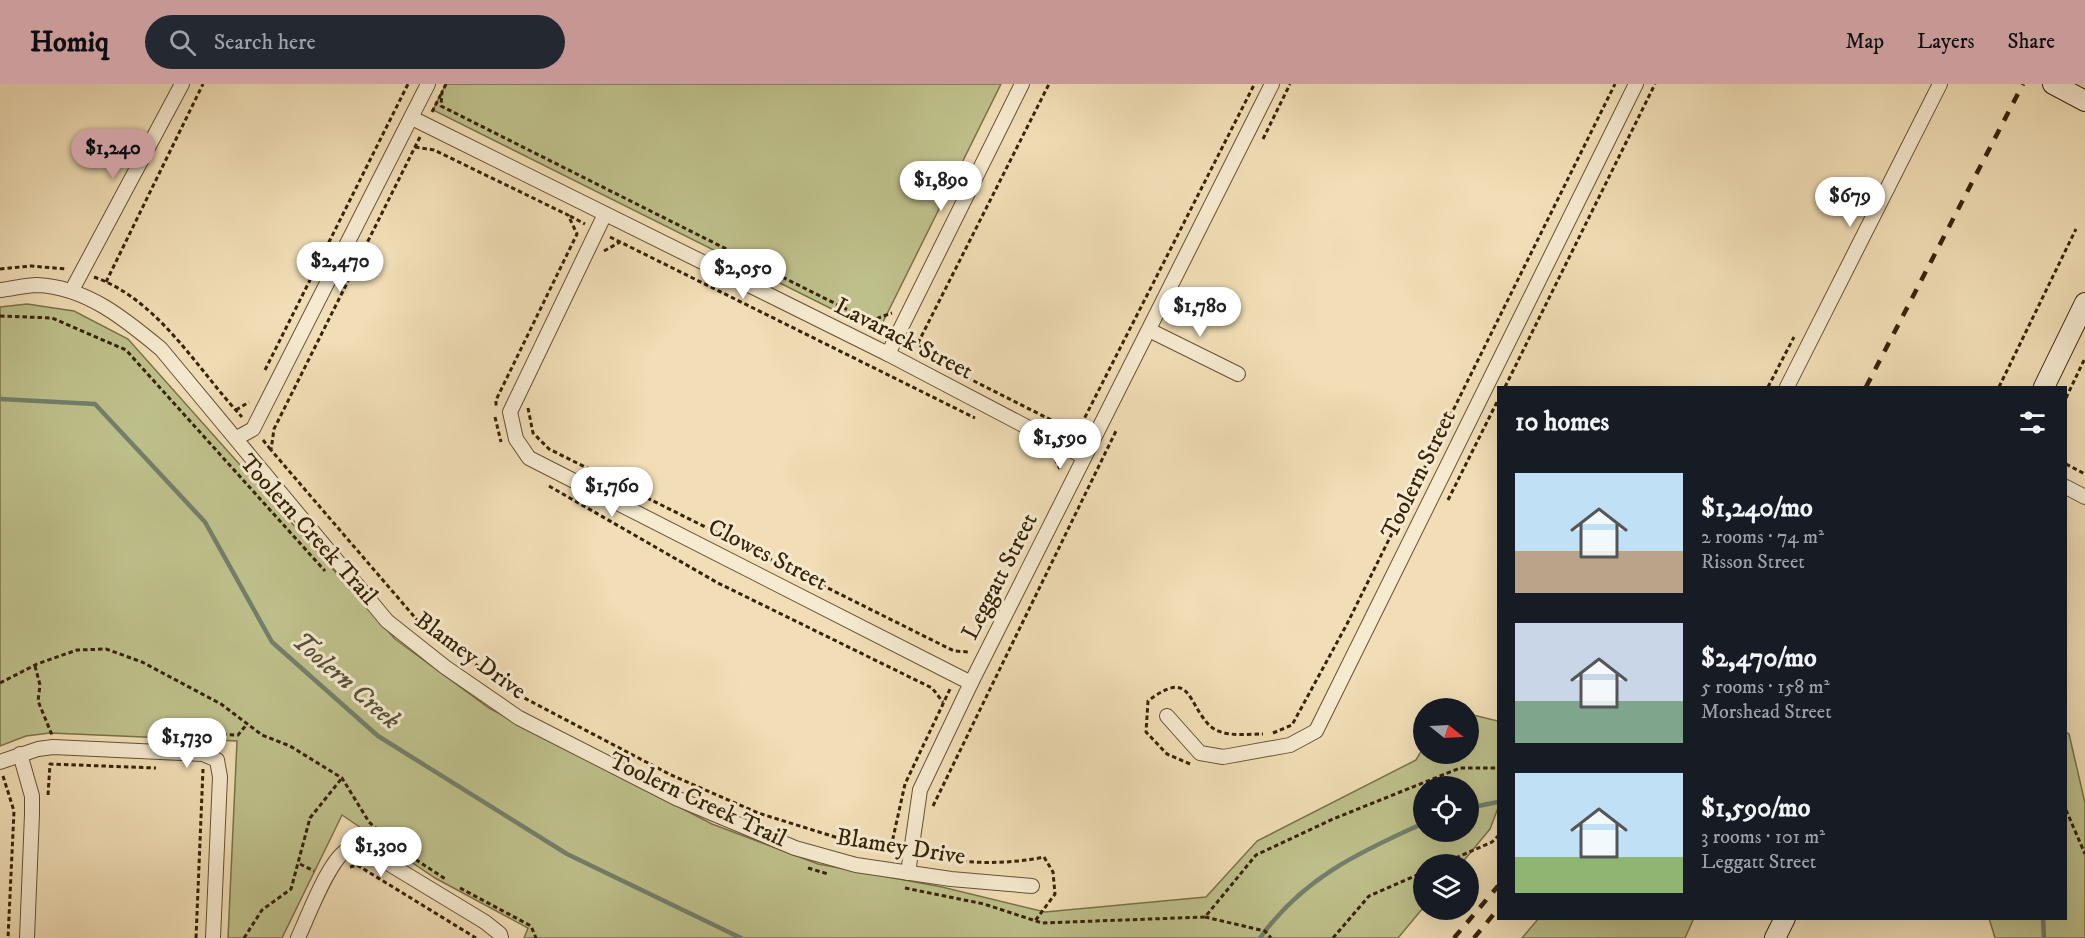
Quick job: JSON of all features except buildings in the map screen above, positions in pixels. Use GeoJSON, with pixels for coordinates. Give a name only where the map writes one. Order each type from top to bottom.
{"type":"FeatureCollection","features":[{"type":"Feature","properties":{"kind":"street"},"geometry":{"type":"LineString","coordinates":[[72,290],[182,84]]}},
{"type":"Feature","properties":{"kind":"street"},"geometry":{"type":"LineString","coordinates":[[237,438],[254,429],[429,84]]}},
{"type":"Feature","properties":{"kind":"street"},"geometry":{"type":"LineString","coordinates":[[888,354],[1022,84]]}},
{"type":"Feature","properties":{"kind":"street","name":"Leggatt Street"},"geometry":{"type":"LineString","coordinates":[[908,873],[920,790],[971,683],[1272,84]]}},
{"type":"Feature","properties":{"kind":"street","name":"Toolern Street"},"geometry":{"type":"LineString","coordinates":[[1167,716],[1200,753],[1222,757],[1290,745],[1316,731],[1636,84]]}},
{"type":"Feature","properties":{"kind":"street"},"geometry":{"type":"LineString","coordinates":[[1788,386],[1940,84]]}},
{"type":"Feature","properties":{"kind":"street"},"geometry":{"type":"LineString","coordinates":[[2053,84],[2085,101]]}},
{"type":"Feature","properties":{"kind":"street","name":"Lavarack Street"},"geometry":{"type":"LineString","coordinates":[[412,118],[888,354],[1084,457]]}},
{"type":"Feature","properties":{"kind":"street","name":"Clowes Street"},"geometry":{"type":"LineString","coordinates":[[605,214],[510,412],[516,439],[529,458],[971,683]]}},
{"type":"Feature","properties":{"kind":"street","name":"Blamey Drive"},"geometry":{"type":"LineString","coordinates":[[0,290],[36,285],[72,290],[123,317],[161,349],[387,621],[445,667],[519,718],[676,798],[747,830],[795,848],[856,865],[1032,886]]}},
{"type":"Feature","properties":{"kind":"street"},"geometry":{"type":"LineString","coordinates":[[2044,386],[2085,303]]}},
{"type":"Feature","properties":{"kind":"street"},"geometry":{"type":"LineString","coordinates":[[1149,330],[1238,374]]}},
{"type":"Feature","properties":{"kind":"street"},"geometry":{"type":"LineString","coordinates":[[2067,488],[2085,497]]}},
{"type":"Feature","properties":{"kind":"street"},"geometry":{"type":"LineString","coordinates":[[1,769],[20,753],[52,747],[204,754],[217,760],[220,777],[213,938]]}},
{"type":"Feature","properties":{"kind":"street"},"geometry":{"type":"LineString","coordinates":[[20,753],[32,796],[27,938]]}},
{"type":"Feature","properties":{"kind":"street"},"geometry":{"type":"LineString","coordinates":[[298,938],[336,860],[350,848],[371,853],[485,922],[500,934],[501,938]]}},
{"type":"Feature","properties":{"kind":"street"},"geometry":{"type":"LineString","coordinates":[[1775,938],[1784,920]]}},
{"type":"Feature","properties":{"kind":"path"},"geometry":{"type":"LineString","coordinates":[[106,282],[203,84]]}},
{"type":"Feature","properties":{"kind":"path"},"geometry":{"type":"LineString","coordinates":[[264,371],[408,84]]}},
{"type":"Feature","properties":{"kind":"path"},"geometry":{"type":"LineString","coordinates":[[446,84],[274,429],[271,450],[417,621],[511,691],[669,774],[758,813],[877,850],[891,847],[909,854],[923,854],[925,845]]}},
{"type":"Feature","properties":{"kind":"path"},"geometry":{"type":"LineString","coordinates":[[942,365],[932,359],[918,343],[1049,84]]}},
{"type":"Feature","properties":{"kind":"path"},"geometry":{"type":"LineString","coordinates":[[953,370],[1069,429],[1082,423],[1254,84]]}},
{"type":"Feature","properties":{"kind":"path"},"geometry":{"type":"LineString","coordinates":[[1259,146],[1290,84]]}},
{"type":"Feature","properties":{"kind":"path"},"geometry":{"type":"LineString","coordinates":[[1195,766],[1167,754],[1146,732],[1148,701],[1161,691],[1175,687],[1189,693],[1210,726],[1226,734],[1269,734],[1292,725],[1352,616],[1615,84]]}},
{"type":"Feature","properties":{"kind":"path"},"geometry":{"type":"LineString","coordinates":[[1505,386],[1655,84]]}},
{"type":"Feature","properties":{"kind":"path"},"geometry":{"type":"LineString","coordinates":[[442,92],[441,106],[870,321],[892,313],[897,303]]}},
{"type":"Feature","properties":{"kind":"path"},"geometry":{"type":"LineString","coordinates":[[415,147],[434,150],[981,421]]}},
{"type":"Feature","properties":{"kind":"path"},"geometry":{"type":"LineString","coordinates":[[503,445],[495,422],[496,400],[577,234],[568,215]]}},
{"type":"Feature","properties":{"kind":"path"},"geometry":{"type":"LineString","coordinates":[[1999,386],[2076,229]]}},
{"type":"Feature","properties":{"kind":"path"},"geometry":{"type":"LineString","coordinates":[[600,259],[605,249],[620,242]]}},
{"type":"Feature","properties":{"kind":"path","name":"Toolern Creek Trail"},"geometry":{"type":"LineString","coordinates":[[0,316],[52,318],[126,350],[326,572]]}},
{"type":"Feature","properties":{"kind":"path"},"geometry":{"type":"LineString","coordinates":[[2067,396],[2085,358]]}},
{"type":"Feature","properties":{"kind":"path"},"geometry":{"type":"LineString","coordinates":[[236,410],[248,403],[254,392]]}},
{"type":"Feature","properties":{"kind":"path"},"geometry":{"type":"LineString","coordinates":[[529,402],[528,422],[532,433],[549,449],[954,651],[969,652]]}},
{"type":"Feature","properties":{"kind":"path"},"geometry":{"type":"LineString","coordinates":[[1444,508],[1497,402]]}},
{"type":"Feature","properties":{"kind":"path"},"geometry":{"type":"LineString","coordinates":[[933,807],[1121,420]]}},
{"type":"Feature","properties":{"kind":"path"},"geometry":{"type":"LineString","coordinates":[[1055,457],[1060,470]]}},
{"type":"Feature","properties":{"kind":"path"},"geometry":{"type":"LineString","coordinates":[[2067,465],[2085,474]]}},
{"type":"Feature","properties":{"kind":"path"},"geometry":{"type":"LineString","coordinates":[[544,483],[718,583],[932,688],[943,702]]}},
{"type":"Feature","properties":{"kind":"path"},"geometry":{"type":"LineString","coordinates":[[0,683],[35,666],[77,650],[106,649],[142,662],[212,700],[262,735],[290,746],[342,778],[369,822],[401,850],[447,880]]}},
{"type":"Feature","properties":{"kind":"path"},"geometry":{"type":"LineString","coordinates":[[35,666],[40,685],[38,701],[53,738],[52,747]]}},
{"type":"Feature","properties":{"kind":"path"},"geometry":{"type":"LineString","coordinates":[[50,764],[167,768]]}},
{"type":"Feature","properties":{"kind":"path"},"geometry":{"type":"LineString","coordinates":[[1205,917],[1256,855],[1333,819],[1460,768],[1497,768]]}},
{"type":"Feature","properties":{"kind":"path"},"geometry":{"type":"LineString","coordinates":[[1,769],[14,810],[8,938]]}},
{"type":"Feature","properties":{"kind":"path"},"geometry":{"type":"LineString","coordinates":[[244,938],[262,910],[291,889],[310,818],[342,778]]}},
{"type":"Feature","properties":{"kind":"path"},"geometry":{"type":"LineString","coordinates":[[2067,812],[2085,854]]}},
{"type":"Feature","properties":{"kind":"path"},"geometry":{"type":"LineString","coordinates":[[1464,854],[1497,837]]}},
{"type":"Feature","properties":{"kind":"path"},"geometry":{"type":"LineString","coordinates":[[344,868],[357,865],[476,938]]}},
{"type":"Feature","properties":{"kind":"path","name":"Toolern Creek Trail"},"geometry":{"type":"LineString","coordinates":[[807,867],[839,876]]}},
{"type":"Feature","properties":{"kind":"path"},"geometry":{"type":"LineString","coordinates":[[1333,938],[1369,896],[1413,877]]}},
{"type":"Feature","properties":{"kind":"path"},"geometry":{"type":"LineString","coordinates":[[457,886],[531,926],[536,938]]}},
{"type":"Feature","properties":{"kind":"path"},"geometry":{"type":"LineString","coordinates":[[895,886],[984,904],[1042,923],[1205,917],[1265,931],[1271,938]]}},
{"type":"Feature","properties":{"kind":"green space"},"geometry":{"type":"Polygon","coordinates":[[[446,84],[1001,84],[878,332],[433,110],[446,84]]]}},
{"type":"Feature","properties":{"kind":"green space"},"geometry":{"type":"Polygon","coordinates":[[[27,304],[74,311],[128,339],[395,639],[489,708],[712,824],[818,864],[942,887],[1045,912],[1206,897],[1257,841],[1413,762],[1413,764],[1479,764],[1479,716],[1497,721],[1497,811],[1490,829],[1469,854],[1413,854],[1413,920],[1398,938],[524,938],[528,928],[435,878],[342,815],[282,938],[228,938],[237,741],[50,733],[26,736],[0,746],[0,307],[27,304]]]}},
{"type":"Feature","properties":{"kind":"green space"},"geometry":{"type":"Polygon","coordinates":[[[2067,733],[2085,803],[2085,938],[1995,938],[1990,920],[2067,920],[2067,733]]]}},
{"type":"Feature","properties":{"kind":"green space"},"geometry":{"type":"Polygon","coordinates":[[[1537,920],[1693,920],[1685,938],[1522,938],[1537,920]]]}},
{"type":"Feature","properties":{"kind":"waterway","name":"Toolern Creek"},"geometry":{"type":"LineString","coordinates":[[0,399],[95,404],[205,522],[272,642],[378,736],[567,854],[741,938]]}},
{"type":"Feature","properties":{"kind":"waterway","name":"Toolern Creek"},"geometry":{"type":"LineString","coordinates":[[1479,806],[1497,802]]}},
{"type":"Feature","properties":{"kind":"waterway","name":"Toolern Creek"},"geometry":{"type":"LineString","coordinates":[[1260,938],[1276,917],[1313,883],[1333,869],[1413,828]]}},
{"type":"Feature","properties":{"kind":"waterway","name":"Toolern Creek"},"geometry":{"type":"LineString","coordinates":[[2043,920],[2044,938]]}},
{"type":"Feature","properties":{"kind":"railway"},"geometry":{"type":"LineString","coordinates":[[1867,386],[2023,84]]}},
{"type":"Feature","properties":{"kind":"railway"},"geometry":{"type":"LineString","coordinates":[[1454,938],[1497,887]]}},
{"type":"Feature","properties":{"kind":"railway"},"geometry":{"type":"LineString","coordinates":[[1474,938],[1497,910]]}}]}
